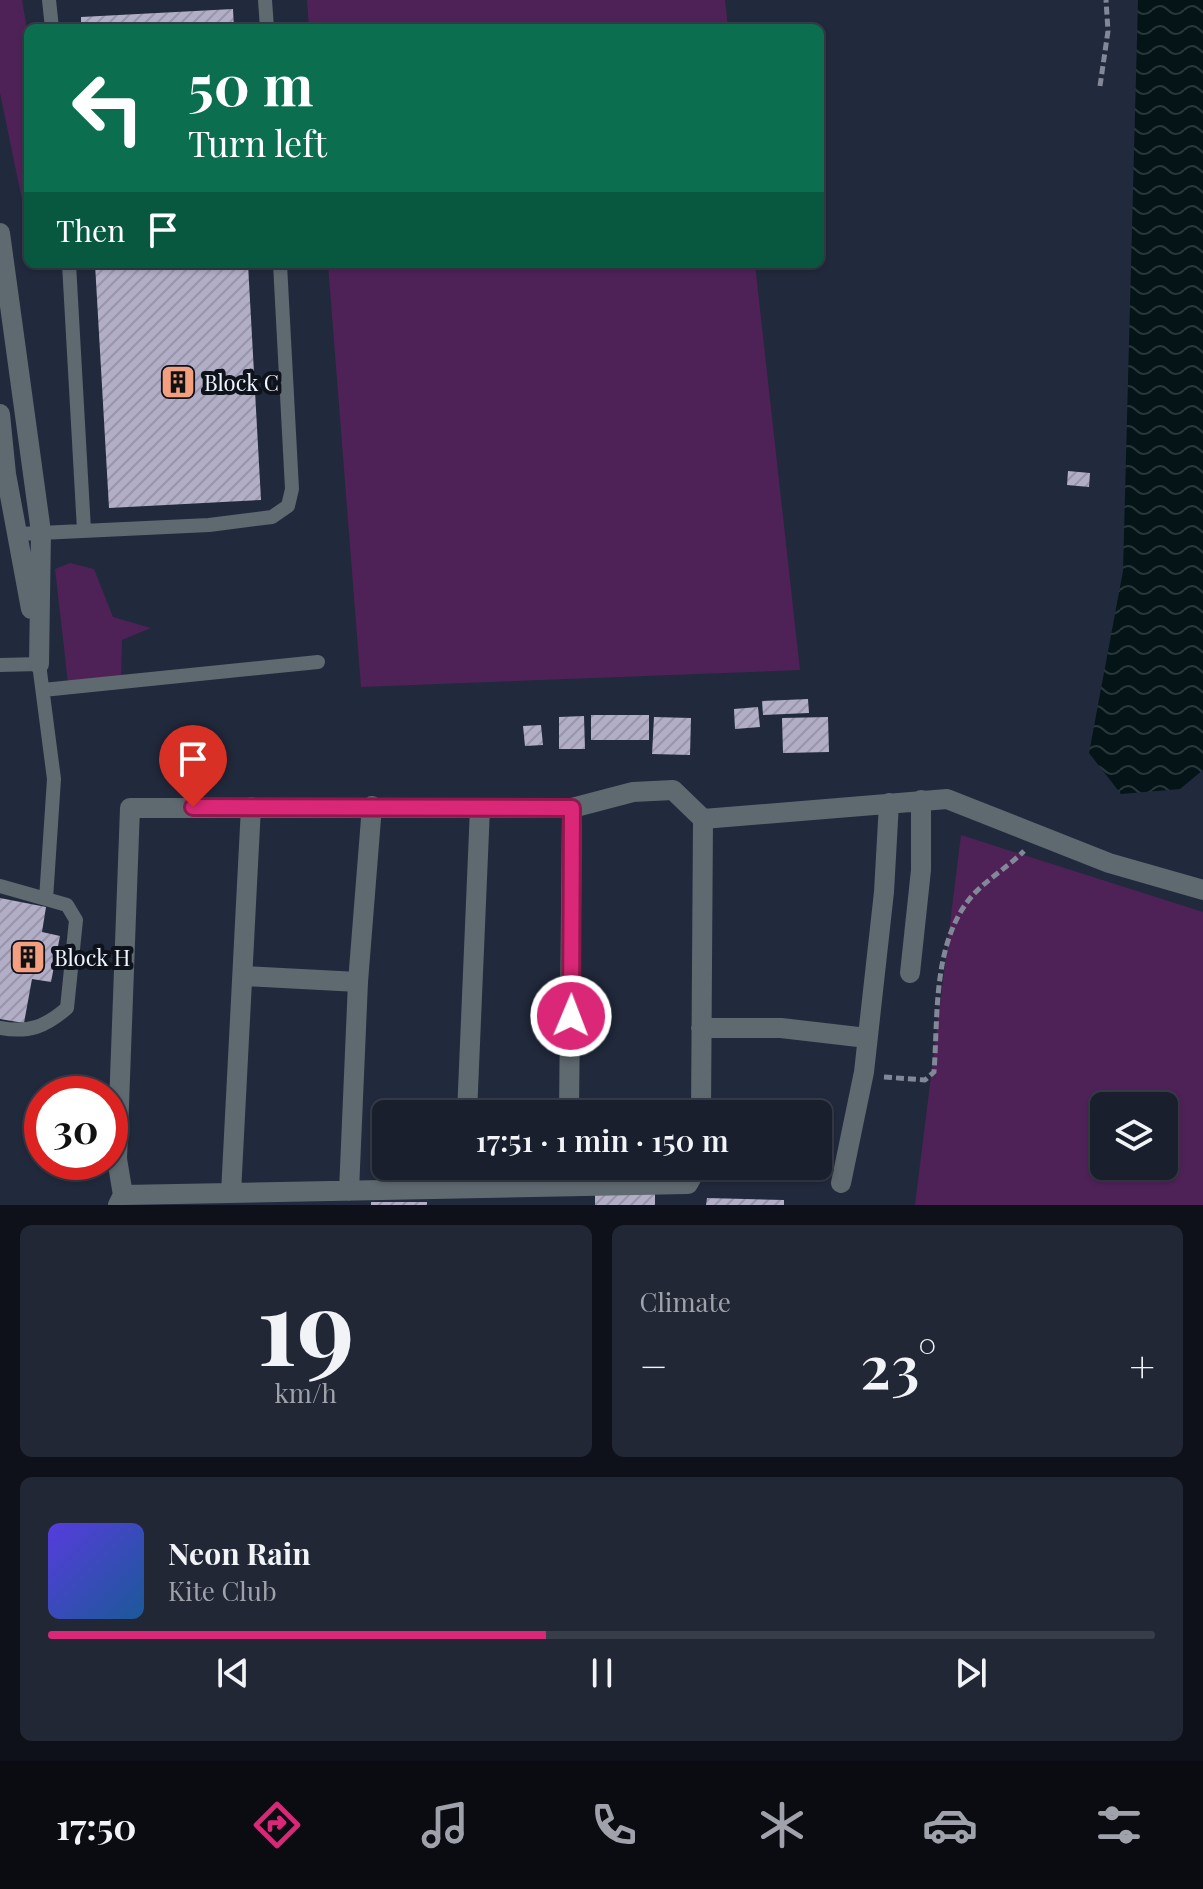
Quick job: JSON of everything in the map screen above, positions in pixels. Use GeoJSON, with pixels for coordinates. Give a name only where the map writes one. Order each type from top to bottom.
{"type":"FeatureCollection","features":[{"type":"Feature","properties":{"kind":"street"},"geometry":{"type":"LineString","coordinates":[[0,233],[41,532],[39,664]]}},
{"type":"Feature","properties":{"kind":"street"},"geometry":{"type":"LineString","coordinates":[[0,414],[3,474],[19,534],[39,664]]}},
{"type":"Feature","properties":{"kind":"street"},"geometry":{"type":"LineString","coordinates":[[533,1180],[464,1188],[231,1193],[120,1200],[117,1159],[130,808],[572,808],[633,792],[673,790],[703,819],[701,1100]]}},
{"type":"Feature","properties":{"kind":"street"},"geometry":{"type":"LineString","coordinates":[[703,819],[947,799],[1109,863],[1203,890]]}},
{"type":"Feature","properties":{"kind":"street"},"geometry":{"type":"LineString","coordinates":[[910,973],[921,870],[921,800]]}},
{"type":"Feature","properties":{"kind":"street"},"geometry":{"type":"LineString","coordinates":[[841,1183],[864,1072],[884,892],[889,803]]}},
{"type":"Feature","properties":{"kind":"street"},"geometry":{"type":"LineString","coordinates":[[349,1191],[358,982],[372,806]]}},
{"type":"Feature","properties":{"kind":"street"},"geometry":{"type":"LineString","coordinates":[[231,1193],[251,807]]}},
{"type":"Feature","properties":{"kind":"street"},"geometry":{"type":"LineString","coordinates":[[468,1100],[480,808]]}},
{"type":"Feature","properties":{"kind":"street"},"geometry":{"type":"LineString","coordinates":[[569,1100],[572,808]]}},
{"type":"Feature","properties":{"kind":"street"},"geometry":{"type":"LineString","coordinates":[[244,976],[358,982]]}},
{"type":"Feature","properties":{"kind":"street"},"geometry":{"type":"LineString","coordinates":[[701,1028],[781,1028],[867,1038]]}},
{"type":"Feature","properties":{"kind":"street"},"geometry":{"type":"LineString","coordinates":[[464,1180],[464,1188]]}},
{"type":"Feature","properties":{"kind":"street"},"geometry":{"type":"LineString","coordinates":[[628,1180],[688,1184],[690,1180]]}},
{"type":"Feature","properties":{"kind":"lane"},"geometry":{"type":"LineString","coordinates":[[49,0],[52,24]]}},
{"type":"Feature","properties":{"kind":"lane"},"geometry":{"type":"LineString","coordinates":[[265,0],[267,24]]}},
{"type":"Feature","properties":{"kind":"lane"},"geometry":{"type":"LineString","coordinates":[[69,268],[84,530]]}},
{"type":"Feature","properties":{"kind":"lane"},"geometry":{"type":"LineString","coordinates":[[19,534],[209,525],[272,517],[288,506],[292,489],[280,268]]}},
{"type":"Feature","properties":{"kind":"lane"},"geometry":{"type":"LineString","coordinates":[[43,690],[318,662]]}},
{"type":"Feature","properties":{"kind":"lane"},"geometry":{"type":"LineString","coordinates":[[0,665],[39,664],[54,779],[46,899]]}},
{"type":"Feature","properties":{"kind":"lane"},"geometry":{"type":"LineString","coordinates":[[0,886],[67,905],[76,920],[67,1008],[50,1023],[24,1032],[0,1028]]}},
{"type":"Feature","properties":{"kind":"path"},"geometry":{"type":"LineString","coordinates":[[1100,86],[1108,31],[1106,0]]}},
{"type":"Feature","properties":{"kind":"path"},"geometry":{"type":"LineString","coordinates":[[864,1072],[902,1081],[925,1080],[934,1072],[941,967],[953,928],[965,905],[982,886],[1003,872],[1040,836]]}},
{"type":"Feature","properties":{"kind":"shaded area"},"geometry":{"type":"Polygon","coordinates":[[[0,0],[22,0],[26,24],[24,210],[0,93],[0,0]]]}},
{"type":"Feature","properties":{"kind":"shaded area"},"geometry":{"type":"Polygon","coordinates":[[[307,0],[725,0],[728,24],[309,24],[307,0]]]}},
{"type":"Feature","properties":{"kind":"shaded area"},"geometry":{"type":"Polygon","coordinates":[[[328,268],[755,268],[800,670],[361,687],[328,268]]]}},
{"type":"Feature","properties":{"kind":"shaded area"},"geometry":{"type":"Polygon","coordinates":[[[70,563],[94,569],[113,617],[151,628],[122,640],[121,681],[68,683],[55,569],[70,563]]]}},
{"type":"Feature","properties":{"kind":"shaded area"},"geometry":{"type":"Polygon","coordinates":[[[961,835],[1203,912],[1203,1205],[915,1205],[961,835]]]}},
{"type":"Feature","properties":{"kind":"water"},"geometry":{"type":"Polygon","coordinates":[[[1138,0],[1203,0],[1203,770],[1180,789],[1121,794],[1089,753],[1123,571],[1138,0]]]}},
{"type":"Feature","properties":{"kind":"building"},"geometry":{"type":"Polygon","coordinates":[[[233,9],[234,24],[81,24],[81,17],[233,9]]]}},
{"type":"Feature","properties":{"kind":"building","name":"Block C"},"geometry":{"type":"Polygon","coordinates":[[[95,268],[248,268],[261,500],[109,508],[95,268]]]}},
{"type":"Feature","properties":{"kind":"building"},"geometry":{"type":"Polygon","coordinates":[[[1068,471],[1090,473],[1089,487],[1067,485],[1068,471]]]}},
{"type":"Feature","properties":{"kind":"building"},"geometry":{"type":"Polygon","coordinates":[[[808,699],[809,713],[763,715],[762,701],[808,699]]]}},
{"type":"Feature","properties":{"kind":"building"},"geometry":{"type":"Polygon","coordinates":[[[758,707],[760,727],[735,729],[734,709],[758,707]]]}},
{"type":"Feature","properties":{"kind":"building"},"geometry":{"type":"Polygon","coordinates":[[[591,715],[649,715],[649,740],[591,740],[591,715]]]}},
{"type":"Feature","properties":{"kind":"building"},"geometry":{"type":"Polygon","coordinates":[[[584,716],[585,749],[559,749],[559,717],[584,716]]]}},
{"type":"Feature","properties":{"kind":"building"},"geometry":{"type":"Polygon","coordinates":[[[654,717],[691,718],[690,755],[652,754],[654,717]]]}},
{"type":"Feature","properties":{"kind":"building"},"geometry":{"type":"Polygon","coordinates":[[[828,717],[829,752],[783,753],[782,718],[828,717]]]}},
{"type":"Feature","properties":{"kind":"building"},"geometry":{"type":"Polygon","coordinates":[[[541,725],[543,745],[525,746],[523,726],[541,725]]]}},
{"type":"Feature","properties":{"kind":"building","name":"Block H"},"geometry":{"type":"Polygon","coordinates":[[[0,898],[46,907],[42,932],[60,936],[51,982],[32,979],[24,1023],[0,1019],[0,898]]]}},
{"type":"Feature","properties":{"kind":"building"},"geometry":{"type":"Polygon","coordinates":[[[655,1194],[655,1205],[595,1205],[595,1195],[655,1194]]]}},
{"type":"Feature","properties":{"kind":"building"},"geometry":{"type":"Polygon","coordinates":[[[707,1198],[784,1200],[784,1205],[706,1205],[707,1198]]]}},
{"type":"Feature","properties":{"kind":"building"},"geometry":{"type":"Polygon","coordinates":[[[371,1202],[427,1202],[427,1205],[371,1205],[371,1202]]]}},
{"type":"Feature","properties":{"kind":"place","name":"Block C"},"geometry":{"type":"Point","coordinates":[178,382]}},
{"type":"Feature","properties":{"kind":"place","name":"Block H"},"geometry":{"type":"Point","coordinates":[28,957]}},
{"type":"Feature","properties":{"kind":"route"},"geometry":{"type":"LineString","coordinates":[[193,807],[572,808],[571,1016]]}}]}
